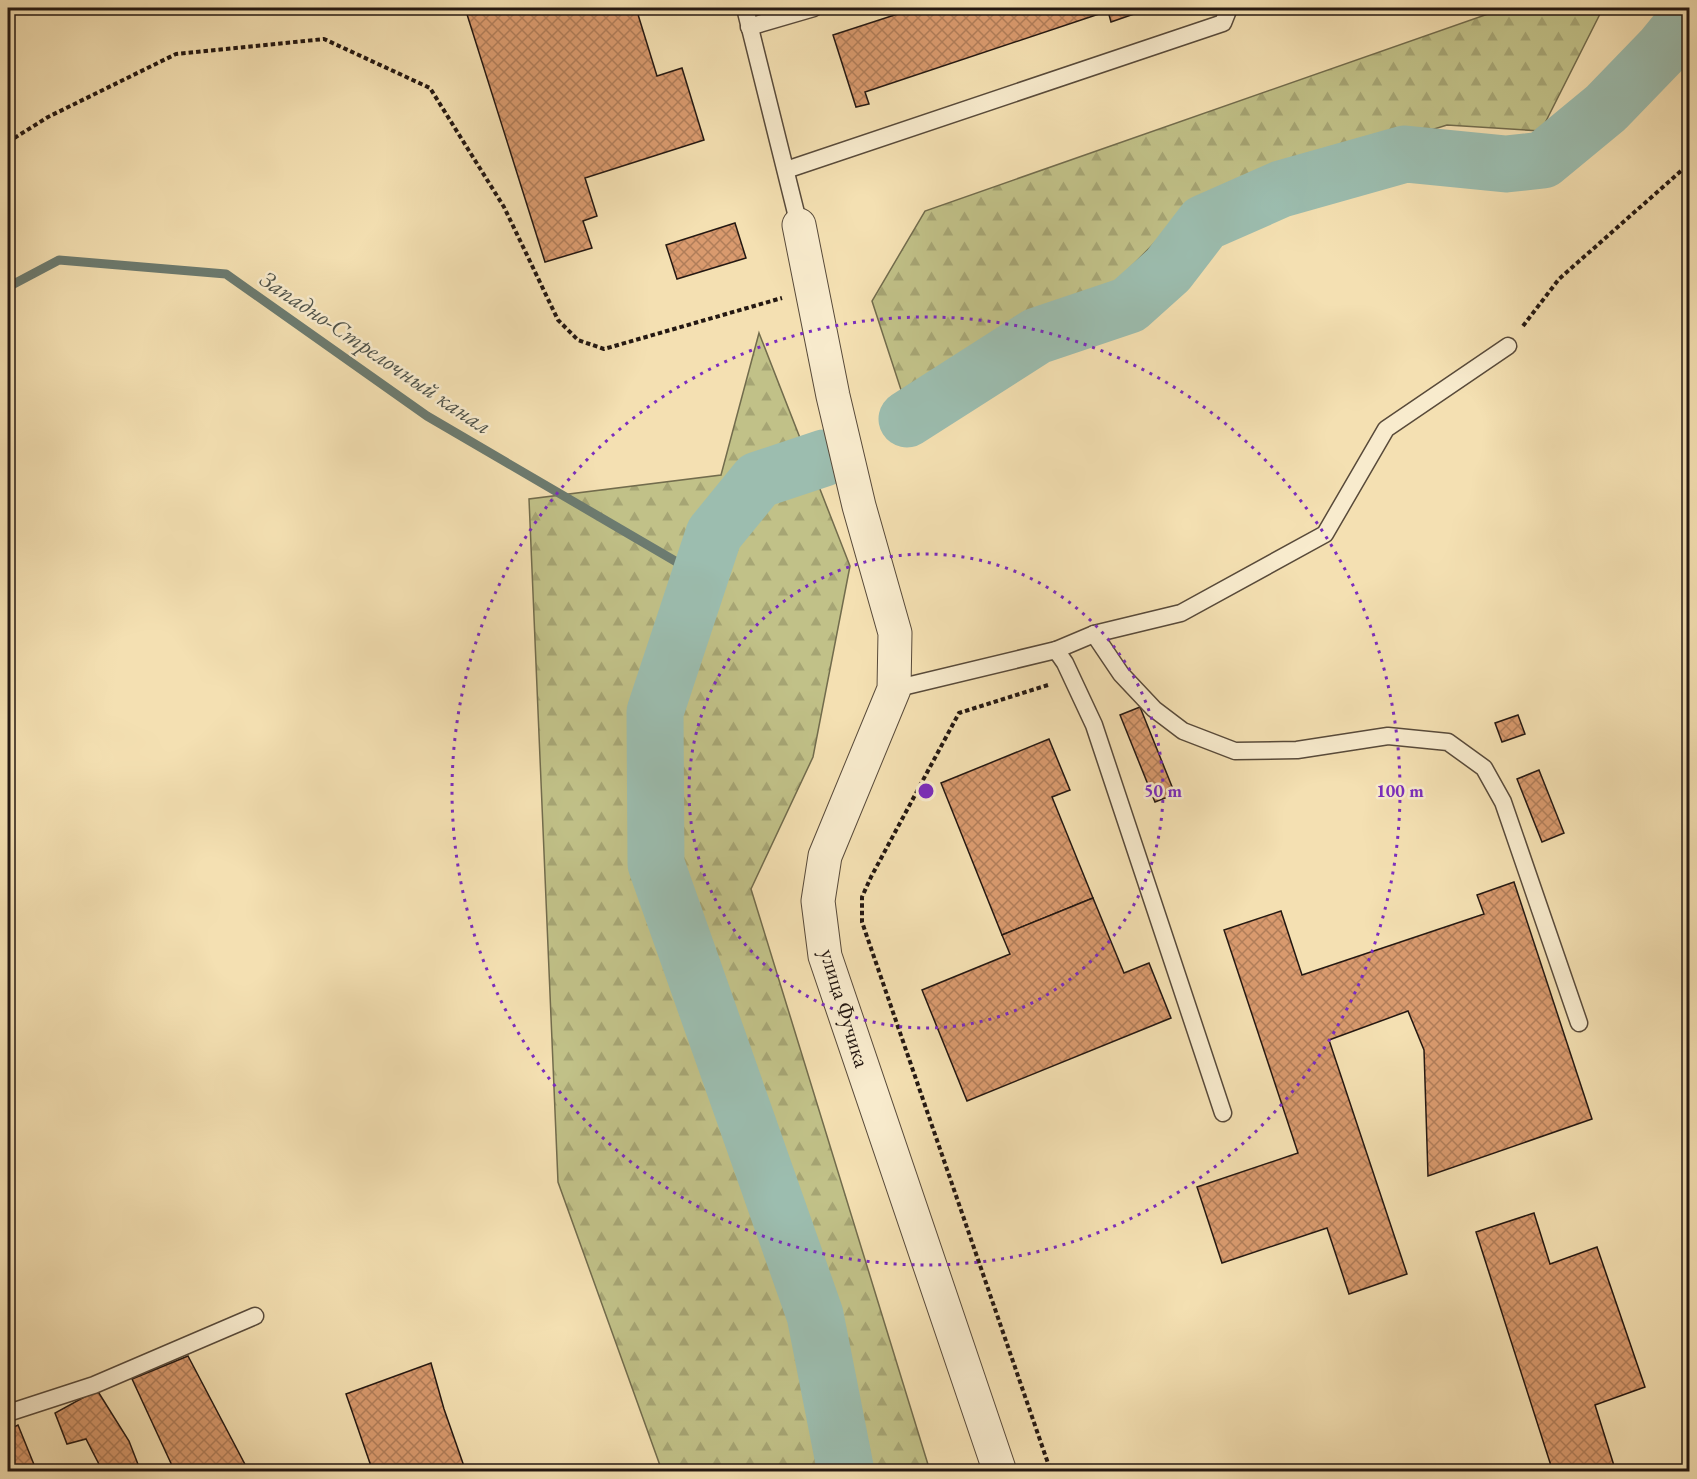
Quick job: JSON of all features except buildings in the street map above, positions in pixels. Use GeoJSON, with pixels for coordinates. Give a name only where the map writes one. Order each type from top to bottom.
{"type":"FeatureCollection","features":[{"type":"Feature","properties":{"kind":"street","name":"улица Фучика"},"geometry":{"type":"LineString","coordinates":[[799,225],[859,506],[895,633],[894,689],[825,856],[818,901],[825,956],[1000,1472]]}},
{"type":"Feature","properties":{"kind":"lane"},"geometry":{"type":"LineString","coordinates":[[745,8],[799,225]]}},
{"type":"Feature","properties":{"kind":"lane"},"geometry":{"type":"LineString","coordinates":[[749,27],[814,8]]}},
{"type":"Feature","properties":{"kind":"lane"},"geometry":{"type":"LineString","coordinates":[[786,170],[1223,23],[1229,8]]}},
{"type":"Feature","properties":{"kind":"lane"},"geometry":{"type":"LineString","coordinates":[[894,689],[1056,650],[1094,634],[1181,613],[1325,534],[1386,429],[1508,346]]}},
{"type":"Feature","properties":{"kind":"lane"},"geometry":{"type":"LineString","coordinates":[[1094,634],[1120,674],[1154,709],[1184,731],[1235,751],[1297,750],[1388,736],[1448,742],[1484,768],[1503,802],[1579,1023]]}},
{"type":"Feature","properties":{"kind":"lane"},"geometry":{"type":"LineString","coordinates":[[1056,650],[1065,663],[1094,724],[1223,1113]]}},
{"type":"Feature","properties":{"kind":"lane"},"geometry":{"type":"LineString","coordinates":[[8,1413],[94,1385],[255,1316]]}},
{"type":"Feature","properties":{"kind":"path"},"geometry":{"type":"LineString","coordinates":[[8,142],[48,117],[176,54],[324,39],[430,88],[504,207],[558,320],[578,339],[604,349],[811,289]]}},
{"type":"Feature","properties":{"kind":"path"},"geometry":{"type":"LineString","coordinates":[[1508,346],[1559,279],[1689,163]]}},
{"type":"Feature","properties":{"kind":"path"},"geometry":{"type":"LineString","coordinates":[[1051,1472],[862,922],[862,897],[959,713],[1072,677]]}},
{"type":"Feature","properties":{"kind":"green space"},"geometry":{"type":"Polygon","coordinates":[[[1505,8],[1603,8],[1541,131],[1447,125],[1340,158],[1181,216],[1113,285],[904,399],[872,301],[925,211],[1505,8]]]}},
{"type":"Feature","properties":{"kind":"green space"},"geometry":{"type":"Polygon","coordinates":[[[759,333],[850,566],[813,757],[751,889],[930,1471],[662,1471],[558,1182],[529,499],[721,475],[759,333]]]}},
{"type":"Feature","properties":{"kind":"waterway"},"geometry":{"type":"LineString","coordinates":[[907,419],[1037,336],[1129,305],[1168,270],[1204,223],[1281,189],[1405,154],[1506,164],[1543,160],[1606,108],[1663,49],[1690,16]]}},
{"type":"Feature","properties":{"kind":"waterway","name":"Западно-Стрелочный канал"},"geometry":{"type":"LineString","coordinates":[[8,287],[59,260],[226,274],[427,416],[699,575]]}},
{"type":"Feature","properties":{"kind":"waterway"},"geometry":{"type":"LineString","coordinates":[[824,458],[758,480],[714,534],[655,712],[656,864],[815,1315],[846,1472]]}}]}
